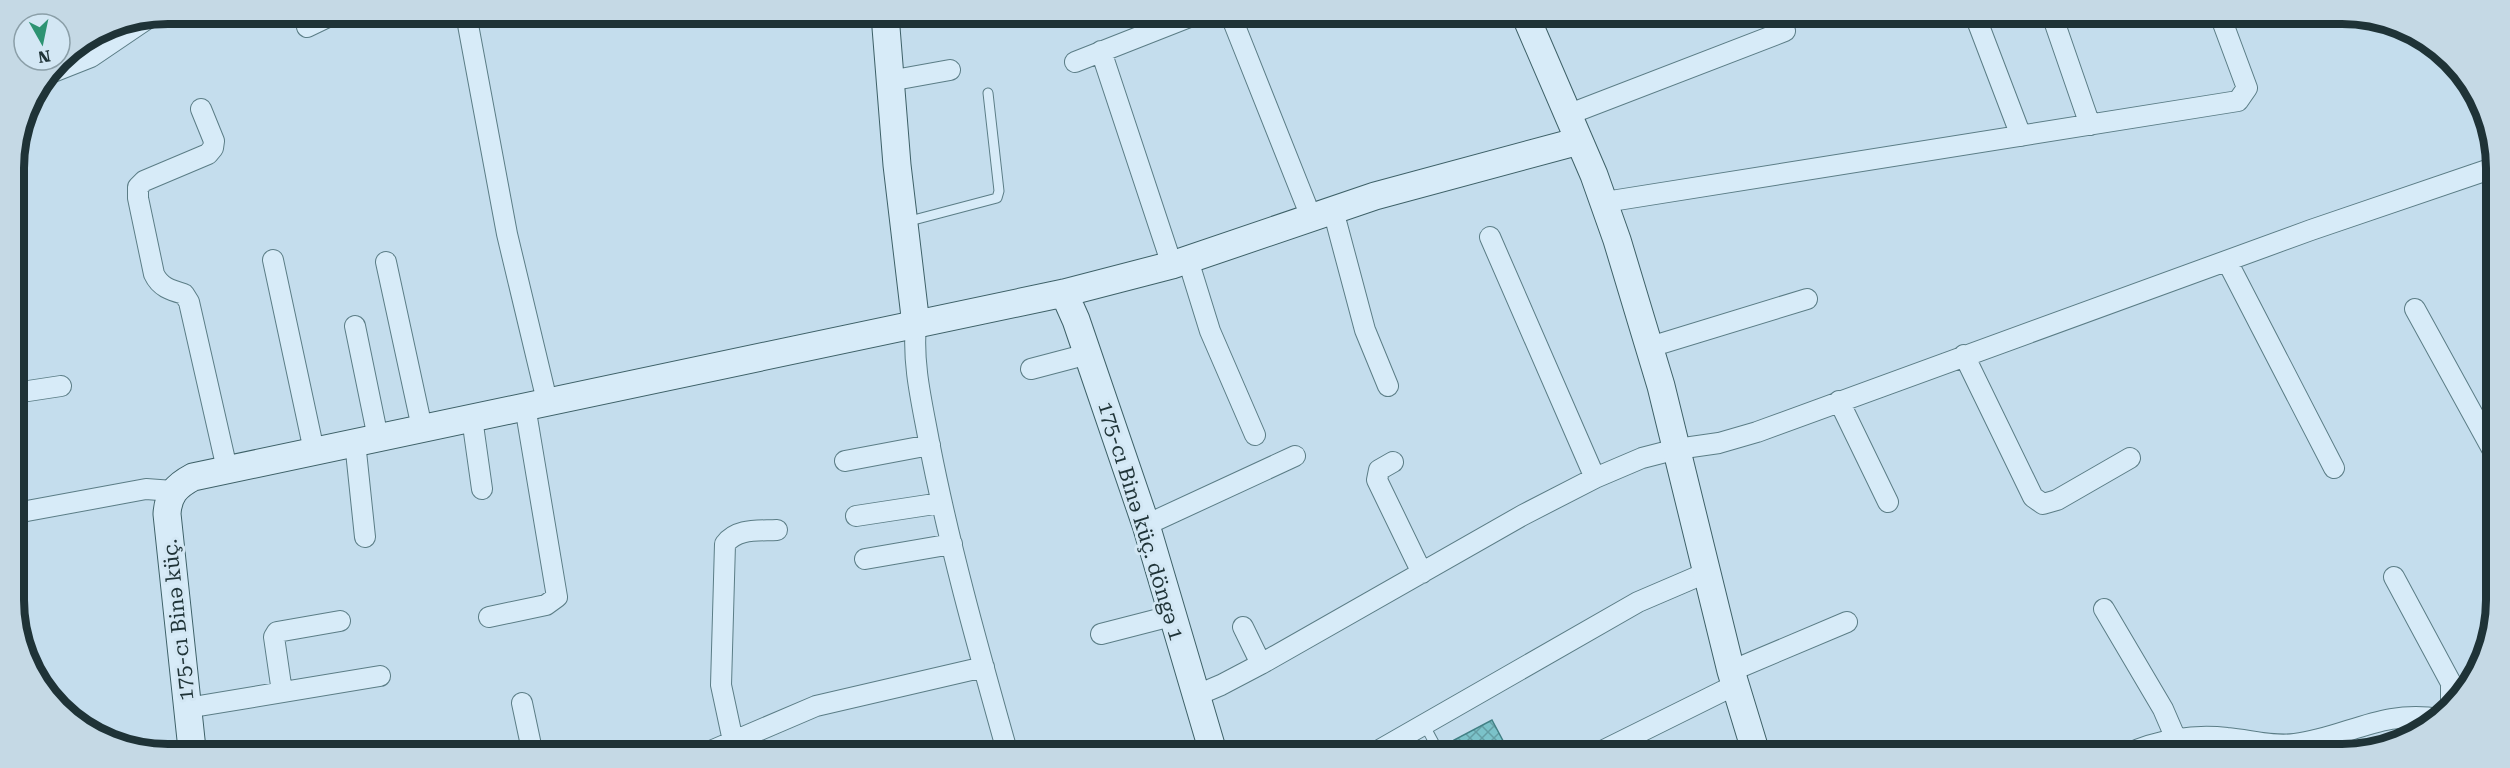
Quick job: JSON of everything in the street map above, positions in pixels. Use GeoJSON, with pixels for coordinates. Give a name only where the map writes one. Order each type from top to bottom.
{"type":"FeatureCollection","features":[{"type":"Feature","properties":{"kind":"street"},"geometry":{"type":"LineString","coordinates":[[308,27],[314,24]]}},
{"type":"Feature","properties":{"kind":"street"},"geometry":{"type":"LineString","coordinates":[[468,24],[536,404],[556,597],[546,605],[489,617]]}},
{"type":"Feature","properties":{"kind":"street"},"geometry":{"type":"LineString","coordinates":[[886,24],[889,81],[916,325],[914,342],[918,382],[941,503],[1005,744]]}},
{"type":"Feature","properties":{"kind":"street"},"geometry":{"type":"LineString","coordinates":[[1075,62],[1171,24]]}},
{"type":"Feature","properties":{"kind":"street"},"geometry":{"type":"LineString","coordinates":[[1235,24],[1322,213],[1388,386]]}},
{"type":"Feature","properties":{"kind":"street"},"geometry":{"type":"LineString","coordinates":[[1529,24],[1605,202],[1650,347],[1733,678],[1753,744]]}},
{"type":"Feature","properties":{"kind":"street"},"geometry":{"type":"LineString","coordinates":[[1978,24],[2021,136]]}},
{"type":"Feature","properties":{"kind":"street"},"geometry":{"type":"LineString","coordinates":[[2055,24],[2091,125]]}},
{"type":"Feature","properties":{"kind":"street"},"geometry":{"type":"LineString","coordinates":[[1605,202],[2238,101],[2247,88],[2223,24]]}},
{"type":"Feature","properties":{"kind":"street"},"geometry":{"type":"LineString","coordinates":[[66,67],[91,57],[133,29]]}},
{"type":"Feature","properties":{"kind":"street"},"geometry":{"type":"LineString","coordinates":[[1567,115],[1785,31]]}},
{"type":"Feature","properties":{"kind":"street"},"geometry":{"type":"LineString","coordinates":[[1101,51],[1180,263],[1255,435]]}},
{"type":"Feature","properties":{"kind":"street"},"geometry":{"type":"LineString","coordinates":[[889,81],[950,70]]}},
{"type":"Feature","properties":{"kind":"street"},"geometry":{"type":"LineString","coordinates":[[201,109],[214,141],[213,148],[208,154],[144,181],[138,187],[138,198],[154,274],[158,281],[168,289],[184,294],[189,302],[227,469]]}},
{"type":"Feature","properties":{"kind":"street"},"geometry":{"type":"LineString","coordinates":[[24,512],[146,489],[173,491],[193,477],[227,469],[1064,293],[1180,263],[1322,213],[1579,141]]}},
{"type":"Feature","properties":{"kind":"street"},"geometry":{"type":"LineString","coordinates":[[1195,696],[1261,664],[1594,478],[1642,458],[1677,449],[1719,443],[1757,432],[1964,355],[2486,170]]}},
{"type":"Feature","properties":{"kind":"street"},"geometry":{"type":"LineString","coordinates":[[1490,237],[1594,478]]}},
{"type":"Feature","properties":{"kind":"street"},"geometry":{"type":"LineString","coordinates":[[273,260],[314,451]]}},
{"type":"Feature","properties":{"kind":"street"},"geometry":{"type":"LineString","coordinates":[[2227,261],[2334,468]]}},
{"type":"Feature","properties":{"kind":"street"},"geometry":{"type":"LineString","coordinates":[[386,262],[422,428]]}},
{"type":"Feature","properties":{"kind":"street","name":"175-cı Binə küç. döngə 1"},"geometry":{"type":"LineString","coordinates":[[1064,293],[1076,320],[1146,525],[1210,744]]}},
{"type":"Feature","properties":{"kind":"street"},"geometry":{"type":"LineString","coordinates":[[1650,347],[1807,299]]}},
{"type":"Feature","properties":{"kind":"street"},"geometry":{"type":"LineString","coordinates":[[2415,309],[2486,438]]}},
{"type":"Feature","properties":{"kind":"street"},"geometry":{"type":"LineString","coordinates":[[356,326],[367,440],[365,537]]}},
{"type":"Feature","properties":{"kind":"street"},"geometry":{"type":"LineString","coordinates":[[1031,369],[1088,354]]}},
{"type":"Feature","properties":{"kind":"street"},"geometry":{"type":"LineString","coordinates":[[1964,355],[2033,496],[2043,504],[2057,500],[2130,458]]}},
{"type":"Feature","properties":{"kind":"street"},"geometry":{"type":"LineString","coordinates":[[24,392],[61,386]]}},
{"type":"Feature","properties":{"kind":"street"},"geometry":{"type":"LineString","coordinates":[[1839,401],[1888,502]]}},
{"type":"Feature","properties":{"kind":"street"},"geometry":{"type":"LineString","coordinates":[[472,418],[482,489]]}},
{"type":"Feature","properties":{"kind":"street"},"geometry":{"type":"LineString","coordinates":[[844,461],[930,445]]}},
{"type":"Feature","properties":{"kind":"street"},"geometry":{"type":"LineString","coordinates":[[1146,525],[1295,456]]}},
{"type":"Feature","properties":{"kind":"street"},"geometry":{"type":"LineString","coordinates":[[1393,462],[1379,470],[1377,480],[1422,573]]}},
{"type":"Feature","properties":{"kind":"street","name":"175-cı Binə küç."},"geometry":{"type":"LineString","coordinates":[[173,491],[168,503],[167,514],[191,744]]}},
{"type":"Feature","properties":{"kind":"street"},"geometry":{"type":"LineString","coordinates":[[856,516],[941,503]]}},
{"type":"Feature","properties":{"kind":"street"},"geometry":{"type":"LineString","coordinates":[[733,741],[721,685],[725,544],[731,536],[741,532],[777,530]]}},
{"type":"Feature","properties":{"kind":"street"},"geometry":{"type":"LineString","coordinates":[[865,559],[952,544]]}},
{"type":"Feature","properties":{"kind":"street"},"geometry":{"type":"LineString","coordinates":[[1390,744],[1638,602],[1708,572]]}},
{"type":"Feature","properties":{"kind":"street"},"geometry":{"type":"LineString","coordinates":[[2394,577],[2451,683],[2451,694]]}},
{"type":"Feature","properties":{"kind":"street"},"geometry":{"type":"LineString","coordinates":[[2104,609],[2163,710],[2176,739]]}},
{"type":"Feature","properties":{"kind":"street"},"geometry":{"type":"LineString","coordinates":[[1101,634],[1171,616]]}},
{"type":"Feature","properties":{"kind":"street"},"geometry":{"type":"LineString","coordinates":[[282,692],[274,637],[277,632],[340,621]]}},
{"type":"Feature","properties":{"kind":"street"},"geometry":{"type":"LineString","coordinates":[[1614,744],[1733,678],[1847,622]]}},
{"type":"Feature","properties":{"kind":"street"},"geometry":{"type":"LineString","coordinates":[[1243,627],[1261,664]]}},
{"type":"Feature","properties":{"kind":"street"},"geometry":{"type":"LineString","coordinates":[[726,744],[816,706],[984,667]]}},
{"type":"Feature","properties":{"kind":"street"},"geometry":{"type":"LineString","coordinates":[[187,708],[380,676]]}},
{"type":"Feature","properties":{"kind":"street"},"geometry":{"type":"LineString","coordinates":[[522,703],[531,744]]}},
{"type":"Feature","properties":{"kind":"street"},"geometry":{"type":"LineString","coordinates":[[2285,744],[2297,743],[2381,720],[2407,716],[2425,718]]}},
{"type":"Feature","properties":{"kind":"street"},"geometry":{"type":"LineString","coordinates":[[2153,744],[2203,736],[2222,744]]}},
{"type":"Feature","properties":{"kind":"lane"},"geometry":{"type":"LineString","coordinates":[[904,223],[997,198],[999,191],[988,93]]}},
{"type":"Feature","properties":{"kind":"lane"},"geometry":{"type":"LineString","coordinates":[[1425,724],[1435,744]]}},
{"type":"Feature","properties":{"kind":"building"},"geometry":{"type":"Polygon","coordinates":[[[1492,720],[1505,744],[1456,744],[1454,740],[1492,720]]]}}]}
